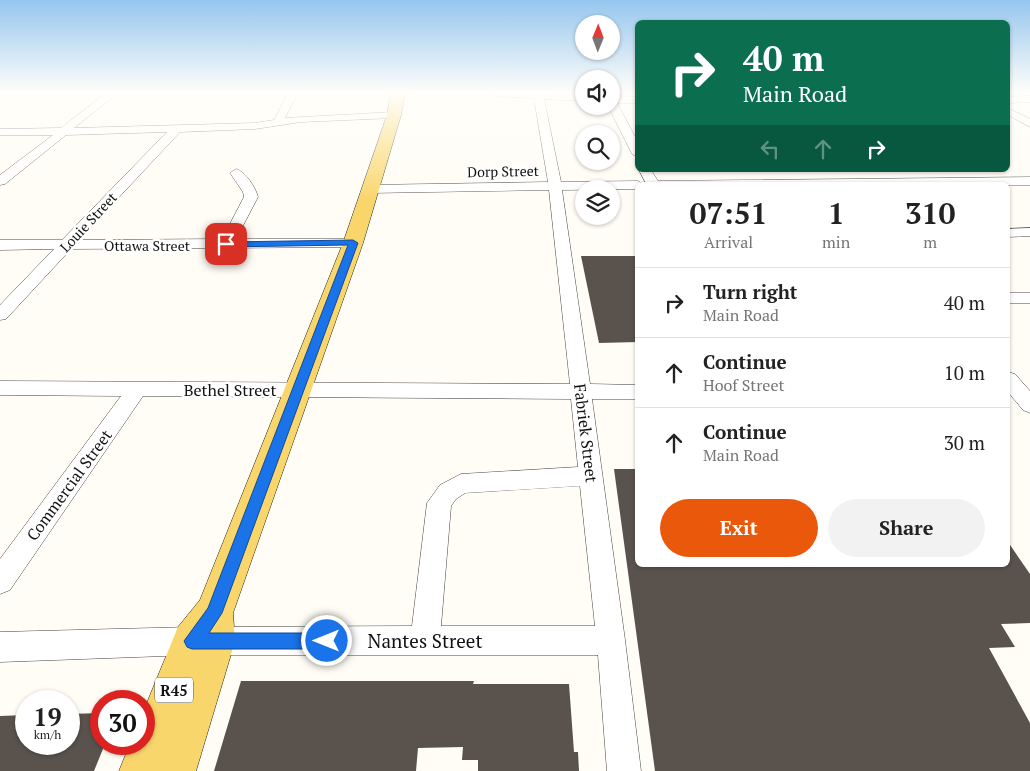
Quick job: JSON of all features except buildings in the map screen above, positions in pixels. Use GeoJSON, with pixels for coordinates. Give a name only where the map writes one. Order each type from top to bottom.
{"type":"FeatureCollection","features":[{"type":"Feature","properties":{"kind":"main road","name":"R45"},"geometry":{"type":"LineString","coordinates":[[142,771],[207,632],[353,243],[388,129]]}},
{"type":"Feature","properties":{"kind":"main road","name":"R45"},"geometry":{"type":"LineString","coordinates":[[173,771],[207,632]]}},
{"type":"Feature","properties":{"kind":"street"},"geometry":{"type":"LineString","coordinates":[[0,181],[67,129]]}},
{"type":"Feature","properties":{"kind":"street"},"geometry":{"type":"LineString","coordinates":[[0,132],[176,129]]}},
{"type":"Feature","properties":{"kind":"street","name":"Louie Street"},"geometry":{"type":"LineString","coordinates":[[0,315],[176,129]]}},
{"type":"Feature","properties":{"kind":"street","name":"Fabriek Street"},"geometry":{"type":"LineString","coordinates":[[546,129],[555,187],[591,476],[611,640],[624,771]]}},
{"type":"Feature","properties":{"kind":"street"},"geometry":{"type":"LineString","coordinates":[[625,129],[635,148]]}},
{"type":"Feature","properties":{"kind":"street"},"geometry":{"type":"LineString","coordinates":[[869,172],[879,182]]}},
{"type":"Feature","properties":{"kind":"street"},"geometry":{"type":"LineString","coordinates":[[226,244],[252,197],[236,173]]}},
{"type":"Feature","properties":{"kind":"street"},"geometry":{"type":"LineString","coordinates":[[955,182],[1030,181]]}},
{"type":"Feature","properties":{"kind":"street","name":"Dorp Street"},"geometry":{"type":"LineString","coordinates":[[369,189],[635,185]]}},
{"type":"Feature","properties":{"kind":"street"},"geometry":{"type":"LineString","coordinates":[[1010,232],[1030,232]]}},
{"type":"Feature","properties":{"kind":"street","name":"Ottawa Street"},"geometry":{"type":"LineString","coordinates":[[0,245],[353,243]]}},
{"type":"Feature","properties":{"kind":"street"},"geometry":{"type":"LineString","coordinates":[[1010,298],[1030,298]]}},
{"type":"Feature","properties":{"kind":"street","name":"Bethel Street"},"geometry":{"type":"LineString","coordinates":[[0,388],[635,392]]}},
{"type":"Feature","properties":{"kind":"street","name":"Commercial Street"},"geometry":{"type":"LineString","coordinates":[[0,581],[137,389]]}},
{"type":"Feature","properties":{"kind":"street"},"geometry":{"type":"LineString","coordinates":[[425,640],[439,503],[448,492],[461,484],[591,476]]}},
{"type":"Feature","properties":{"kind":"street","name":"Nantes Street"},"geometry":{"type":"LineString","coordinates":[[0,647],[207,632],[425,640],[611,640]]}},
{"type":"Feature","properties":{"kind":"route"},"geometry":{"type":"LineString","coordinates":[[226,244],[353,243],[214,613],[192,641],[327,641]]}}]}
